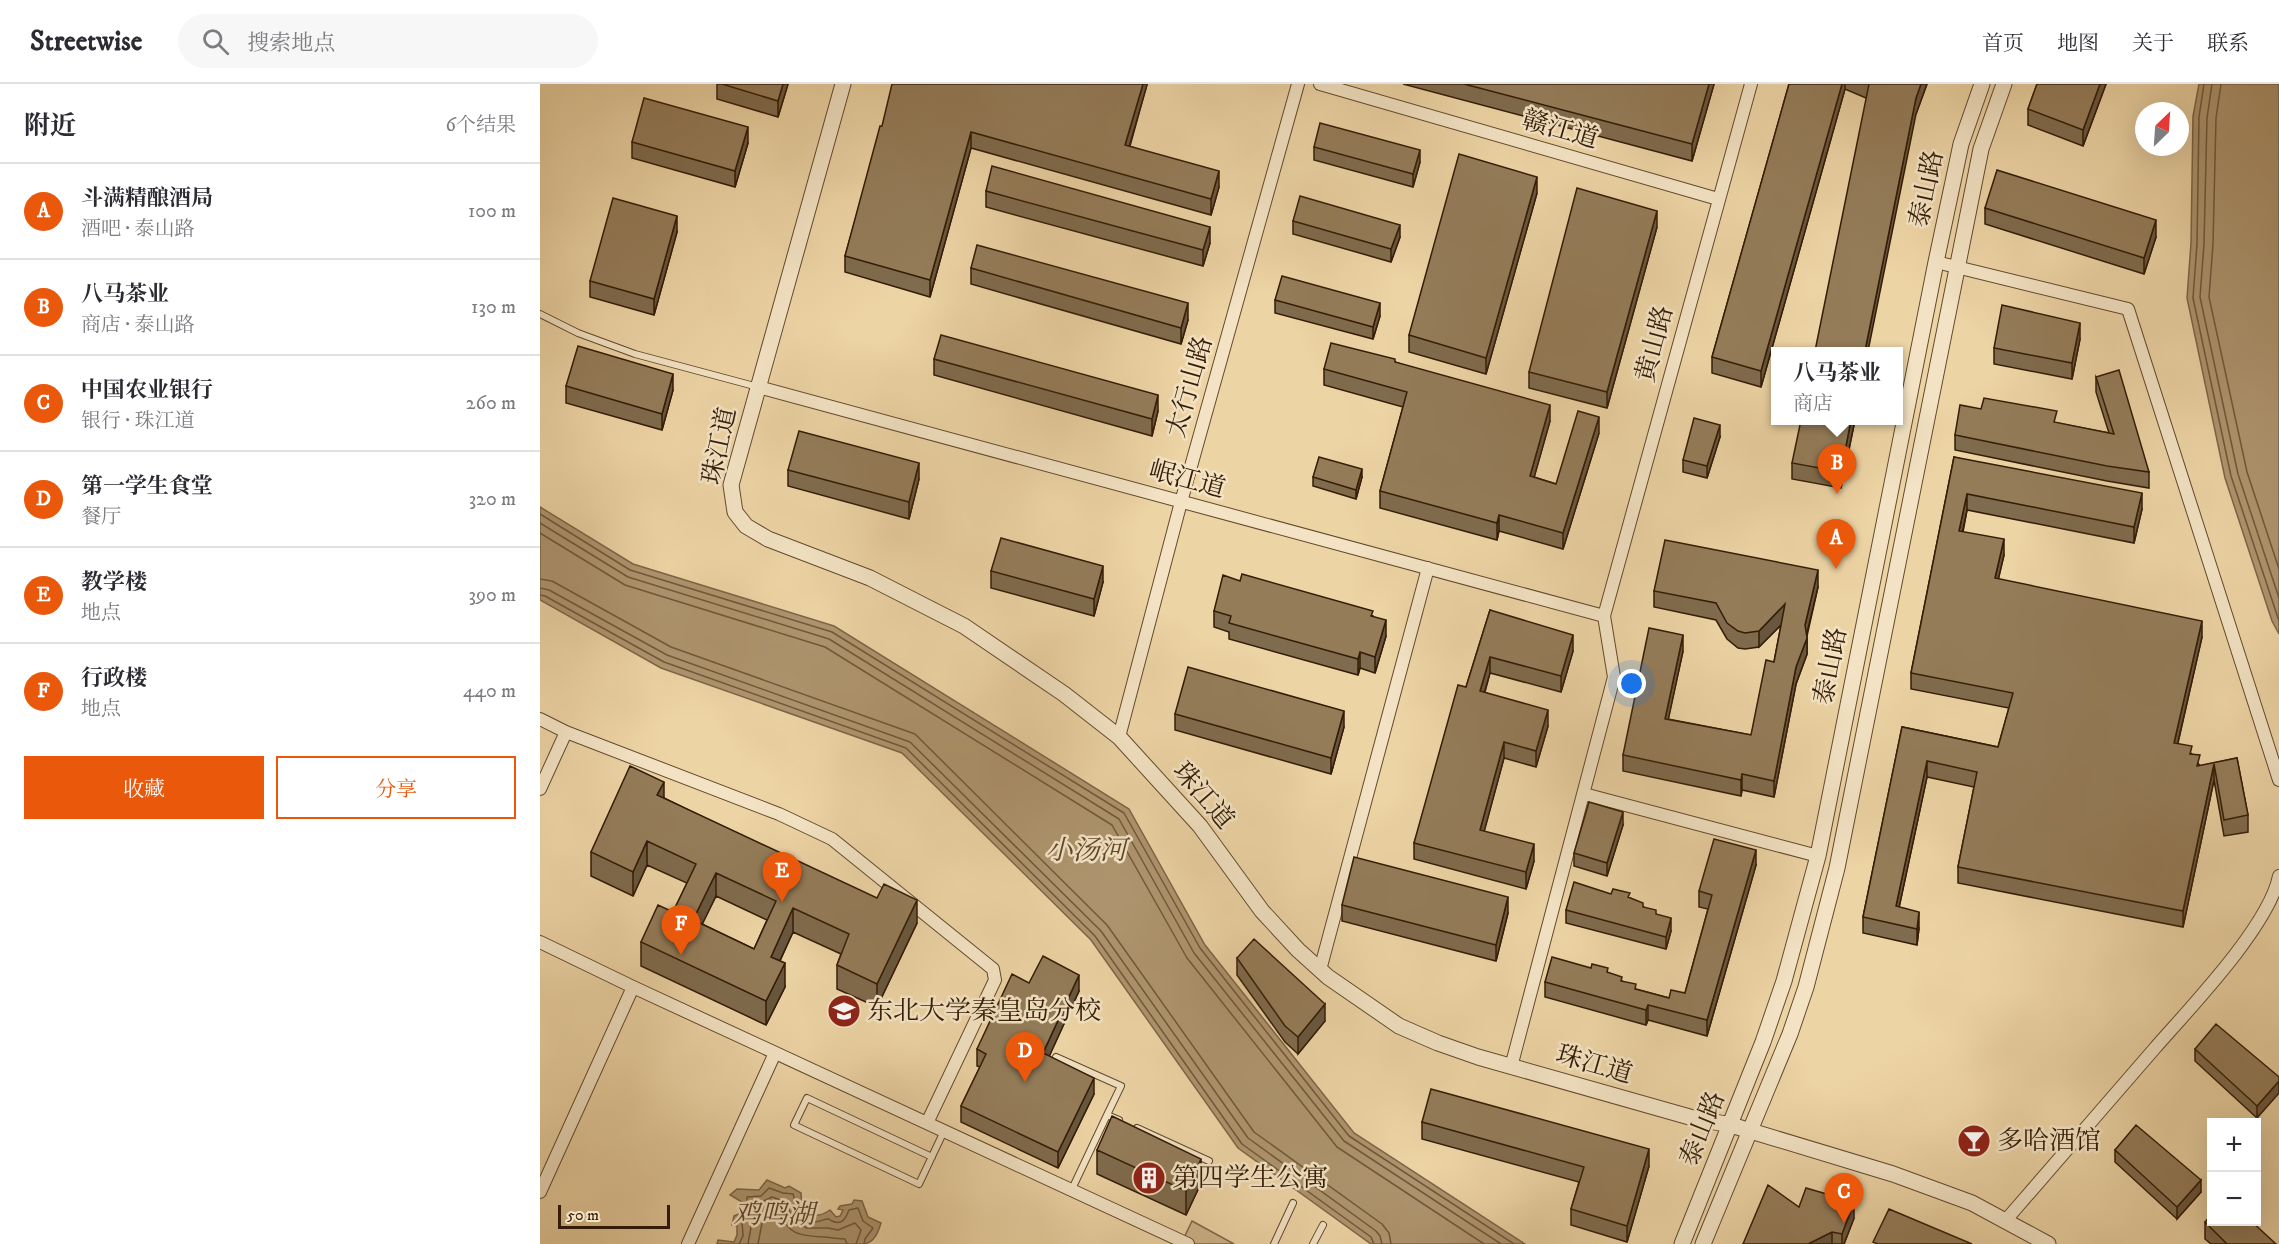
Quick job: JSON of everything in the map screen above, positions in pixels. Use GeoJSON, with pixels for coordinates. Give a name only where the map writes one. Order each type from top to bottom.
{"type":"FeatureCollection","features":[{"type":"Feature","properties":{"kind":"street","name":"珠江道"},"geometry":{"type":"LineString","coordinates":[[843,84],[731,485],[735,512],[746,526],[768,539],[870,578],[964,626],[1064,694],[1119,737],[1200,826],[1262,911],[1298,950],[1363,1003],[1399,1026],[1438,1043],[1511,1067],[1693,1118],[1731,1125],[1893,1174],[1972,1203],[2048,1244]]}},
{"type":"Feature","properties":{"kind":"street","name":"太行山路"},"geometry":{"type":"LineString","coordinates":[[1119,737],[1181,502],[1298,84]]}},
{"type":"Feature","properties":{"kind":"street","name":"赣江道"},"geometry":{"type":"LineString","coordinates":[[1320,84],[1718,199]]}},
{"type":"Feature","properties":{"kind":"street","name":"黄山路"},"geometry":{"type":"LineString","coordinates":[[1604,616],[1751,84]]}},
{"type":"Feature","properties":{"kind":"street","name":"泰山路"},"geometry":{"type":"LineString","coordinates":[[1682,1244],[1731,1125],[1784,981],[1818,856],[1961,144],[1982,84]]}},
{"type":"Feature","properties":{"kind":"street"},"geometry":{"type":"LineString","coordinates":[[1703,1244],[1751,1131],[1806,987],[1837,868],[1981,149],[2004,84]]}},
{"type":"Feature","properties":{"kind":"street"},"geometry":{"type":"LineString","coordinates":[[1936,262],[2128,309],[2279,780]]}},
{"type":"Feature","properties":{"kind":"street","name":"岷江道"},"geometry":{"type":"LineString","coordinates":[[758,387],[1604,616]]}},
{"type":"Feature","properties":{"kind":"street"},"geometry":{"type":"LineString","coordinates":[[1320,970],[1428,568]]}},
{"type":"Feature","properties":{"kind":"street"},"geometry":{"type":"LineString","coordinates":[[1511,1067],[1614,677],[1604,616]]}},
{"type":"Feature","properties":{"kind":"street"},"geometry":{"type":"LineString","coordinates":[[540,719],[566,732],[779,814],[832,839],[993,969],[995,980],[927,1123]]}},
{"type":"Feature","properties":{"kind":"street"},"geometry":{"type":"LineString","coordinates":[[540,789],[566,732]]}},
{"type":"Feature","properties":{"kind":"street"},"geometry":{"type":"LineString","coordinates":[[1584,794],[1818,856]]}},
{"type":"Feature","properties":{"kind":"street"},"geometry":{"type":"LineString","coordinates":[[2006,1220],[2204,991],[2252,931],[2277,885],[2279,876]]}},
{"type":"Feature","properties":{"kind":"street"},"geometry":{"type":"LineString","coordinates":[[540,942],[1188,1244]]}},
{"type":"Feature","properties":{"kind":"street"},"geometry":{"type":"LineString","coordinates":[[540,1192],[633,987]]}},
{"type":"Feature","properties":{"kind":"street"},"geometry":{"type":"LineString","coordinates":[[688,1244],[775,1053]]}},
{"type":"Feature","properties":{"kind":"lane"},"geometry":{"type":"LineString","coordinates":[[540,314],[578,333],[635,354],[758,387]]}},
{"type":"Feature","properties":{"kind":"lane"},"geometry":{"type":"LineString","coordinates":[[1056,1057],[1121,1086],[1072,1189]]}},
{"type":"Feature","properties":{"kind":"lane"},"geometry":{"type":"LineString","coordinates":[[932,1156],[807,1098],[794,1125],[919,1184],[944,1131]]}},
{"type":"Feature","properties":{"kind":"lane"},"geometry":{"type":"LineString","coordinates":[[1107,1115],[1209,1161]]}},
{"type":"Feature","properties":{"kind":"lane"},"geometry":{"type":"LineString","coordinates":[[1274,1244],[1293,1203]]}},
{"type":"Feature","properties":{"kind":"lane"},"geometry":{"type":"LineString","coordinates":[[1313,1244],[1323,1225]]}},
{"type":"Feature","properties":{"kind":"shaded area"},"geometry":{"type":"Polygon","coordinates":[[[1192,1221],[1234,1244],[1181,1244],[1192,1221]]]}},
{"type":"Feature","properties":{"kind":"water"},"geometry":{"type":"Polygon","coordinates":[[[2199,84],[2279,84],[2279,634],[2272,621],[2225,478],[2187,298],[2191,243],[2193,116],[2199,84]]]}},
{"type":"Feature","properties":{"kind":"water","name":"小汤河"},"geometry":{"type":"Polygon","coordinates":[[[540,507],[633,564],[834,626],[1129,809],[1205,945],[1354,1133],[1525,1244],[1371,1244],[1238,1148],[1091,940],[902,753],[661,668],[540,600],[540,507]]]}},
{"type":"Feature","properties":{"kind":"water","name":"鸡鸣湖"},"geometry":{"type":"Polygon","coordinates":[[[767,1180],[785,1188],[789,1186],[801,1193],[802,1207],[808,1213],[815,1215],[830,1210],[836,1217],[840,1216],[843,1210],[838,1209],[840,1206],[852,1204],[854,1200],[862,1201],[868,1217],[881,1223],[877,1234],[873,1240],[863,1244],[717,1244],[718,1240],[734,1242],[737,1235],[737,1226],[732,1225],[734,1216],[741,1213],[742,1202],[730,1195],[737,1189],[759,1190],[767,1180]]]}},
{"type":"Feature","properties":{"kind":"building"},"geometry":{"type":"Polygon","coordinates":[[[722,84],[783,84],[778,101],[722,84]]]}},
{"type":"Feature","properties":{"kind":"building"},"geometry":{"type":"Polygon","coordinates":[[[892,84],[1143,84],[1125,145],[1219,171],[1211,199],[971,132],[930,280],[845,256],[892,84]]]}},
{"type":"Feature","properties":{"kind":"building"},"geometry":{"type":"Polygon","coordinates":[[[1464,84],[1709,84],[1692,144],[1464,84]]]}},
{"type":"Feature","properties":{"kind":"building"},"geometry":{"type":"Polygon","coordinates":[[[1789,84],[1842,84],[1761,371],[1712,357],[1789,84]]]}},
{"type":"Feature","properties":{"kind":"building"},"geometry":{"type":"Polygon","coordinates":[[[1869,84],[1921,84],[1916,98],[1866,347],[1816,347],[1869,84]]]}},
{"type":"Feature","properties":{"kind":"building"},"geometry":{"type":"Polygon","coordinates":[[[2037,84],[2100,84],[2083,130],[2028,109],[2037,84]]]}},
{"type":"Feature","properties":{"kind":"building"},"geometry":{"type":"Polygon","coordinates":[[[644,98],[748,127],[735,171],[632,142],[644,98]]]}},
{"type":"Feature","properties":{"kind":"building"},"geometry":{"type":"Polygon","coordinates":[[[1320,123],[1420,150],[1413,174],[1314,147],[1320,123]]]}},
{"type":"Feature","properties":{"kind":"building"},"geometry":{"type":"Polygon","coordinates":[[[1459,154],[1537,177],[1486,358],[1409,335],[1459,154]]]}},
{"type":"Feature","properties":{"kind":"building"},"geometry":{"type":"Polygon","coordinates":[[[992,166],[1210,227],[1203,250],[986,191],[992,166]]]}},
{"type":"Feature","properties":{"kind":"building"},"geometry":{"type":"Polygon","coordinates":[[[1997,170],[2156,220],[2144,258],[1985,208],[1997,170]]]}},
{"type":"Feature","properties":{"kind":"building"},"geometry":{"type":"Polygon","coordinates":[[[1577,188],[1657,211],[1607,392],[1529,372],[1577,188]]]}},
{"type":"Feature","properties":{"kind":"building"},"geometry":{"type":"Polygon","coordinates":[[[1300,196],[1400,225],[1391,249],[1293,221],[1300,196]]]}},
{"type":"Feature","properties":{"kind":"building"},"geometry":{"type":"Polygon","coordinates":[[[613,198],[677,216],[654,299],[590,281],[613,198]]]}},
{"type":"Feature","properties":{"kind":"building"},"geometry":{"type":"Polygon","coordinates":[[[977,245],[1188,303],[1181,328],[971,268],[977,245]]]}},
{"type":"Feature","properties":{"kind":"building"},"geometry":{"type":"Polygon","coordinates":[[[1282,276],[1380,303],[1373,327],[1275,300],[1282,276]]]}},
{"type":"Feature","properties":{"kind":"building"},"geometry":{"type":"Polygon","coordinates":[[[2002,305],[2080,323],[2072,363],[1994,348],[2002,305]]]}},
{"type":"Feature","properties":{"kind":"building"},"geometry":{"type":"Polygon","coordinates":[[[941,335],[1158,395],[1152,419],[934,359],[941,335]]]}},
{"type":"Feature","properties":{"kind":"building"},"geometry":{"type":"Polygon","coordinates":[[[1331,343],[1395,359],[1395,362],[1550,405],[1530,476],[1556,484],[1578,411],[1599,417],[1563,533],[1499,515],[1497,523],[1380,491],[1407,392],[1324,369],[1331,343]]]}},
{"type":"Feature","properties":{"kind":"building"},"geometry":{"type":"Polygon","coordinates":[[[578,346],[673,374],[662,414],[566,386],[578,346]]]}},
{"type":"Feature","properties":{"kind":"building"},"geometry":{"type":"Polygon","coordinates":[[[2119,370],[2149,472],[2107,466],[1955,435],[1960,405],[1981,409],[1984,398],[2057,411],[2054,422],[2114,434],[2096,377],[2119,370]]]}},
{"type":"Feature","properties":{"kind":"building"},"geometry":{"type":"Polygon","coordinates":[[[1694,418],[1720,425],[1707,466],[1683,460],[1694,418]]]}},
{"type":"Feature","properties":{"kind":"building"},"geometry":{"type":"Polygon","coordinates":[[[1800,425],[1850,425],[1841,472],[1792,463],[1800,425]]]}},
{"type":"Feature","properties":{"kind":"building"},"geometry":{"type":"Polygon","coordinates":[[[799,431],[919,463],[909,502],[788,470],[799,431]]]}},
{"type":"Feature","properties":{"kind":"building"},"geometry":{"type":"Polygon","coordinates":[[[1319,457],[1362,469],[1356,490],[1313,477],[1319,457]]]}},
{"type":"Feature","properties":{"kind":"building"},"geometry":{"type":"Polygon","coordinates":[[[1954,457],[2142,493],[2134,527],[1967,494],[1959,531],[2004,539],[1995,578],[2202,621],[2174,743],[2192,746],[2190,754],[2200,755],[2197,766],[2237,758],[2248,815],[2224,820],[2214,764],[2183,911],[1958,867],[1977,772],[1927,761],[1896,906],[1919,912],[1917,929],[1863,917],[1902,727],[1998,747],[2013,693],[1911,673],[1954,457]]]}},
{"type":"Feature","properties":{"kind":"building"},"geometry":{"type":"Polygon","coordinates":[[[1001,538],[1103,566],[1094,599],[991,571],[1001,538]]]}},
{"type":"Feature","properties":{"kind":"building"},"geometry":{"type":"Polygon","coordinates":[[[1665,540],[1818,570],[1805,625],[1807,638],[1796,667],[1774,781],[1742,774],[1741,780],[1623,755],[1649,628],[1683,635],[1665,719],[1751,735],[1766,660],[1774,662],[1785,604],[1759,631],[1745,633],[1727,623],[1716,603],[1654,591],[1665,540]]]}},
{"type":"Feature","properties":{"kind":"building"},"geometry":{"type":"Polygon","coordinates":[[[1242,574],[1373,611],[1371,616],[1386,620],[1375,657],[1360,652],[1358,659],[1229,623],[1231,616],[1214,611],[1223,575],[1240,581],[1242,574]]]}},
{"type":"Feature","properties":{"kind":"building"},"geometry":{"type":"Polygon","coordinates":[[[1490,610],[1573,635],[1561,676],[1490,657],[1480,691],[1548,710],[1536,751],[1504,742],[1480,830],[1534,844],[1526,872],[1414,843],[1458,685],[1466,687],[1490,610]]]}},
{"type":"Feature","properties":{"kind":"building"},"geometry":{"type":"Polygon","coordinates":[[[1188,667],[1344,711],[1331,758],[1175,714],[1188,667]]]}},
{"type":"Feature","properties":{"kind":"building"},"geometry":{"type":"Polygon","coordinates":[[[630,766],[664,782],[657,795],[877,898],[884,884],[917,900],[877,984],[837,965],[849,934],[793,908],[771,957],[785,963],[766,1001],[641,942],[658,905],[673,912],[696,864],[647,841],[633,872],[591,852],[630,766]],[[716,873],[693,920],[754,949],[776,901],[716,873]]]}},
{"type":"Feature","properties":{"kind":"building"},"geometry":{"type":"Polygon","coordinates":[[[1589,802],[1623,812],[1607,863],[1574,853],[1589,802]]]}},
{"type":"Feature","properties":{"kind":"building"},"geometry":{"type":"Polygon","coordinates":[[[1714,839],[1756,850],[1707,1020],[1648,1005],[1646,1010],[1545,982],[1552,957],[1591,968],[1592,964],[1608,968],[1607,972],[1622,977],[1621,981],[1636,984],[1635,989],[1669,998],[1671,990],[1685,993],[1712,895],[1699,891],[1714,839]]]}},
{"type":"Feature","properties":{"kind":"building"},"geometry":{"type":"Polygon","coordinates":[[[1354,857],[1508,897],[1496,945],[1342,905],[1354,857]]]}},
{"type":"Feature","properties":{"kind":"building"},"geometry":{"type":"Polygon","coordinates":[[[1574,882],[1611,894],[1613,889],[1630,893],[1628,897],[1643,903],[1643,907],[1656,910],[1656,914],[1671,918],[1666,937],[1566,910],[1574,882]]]}},
{"type":"Feature","properties":{"kind":"building"},"geometry":{"type":"Polygon","coordinates":[[[1254,939],[1325,1004],[1298,1037],[1285,1026],[1237,958],[1254,939]]]}},
{"type":"Feature","properties":{"kind":"building"},"geometry":{"type":"Polygon","coordinates":[[[1043,956],[1079,975],[1043,1053],[1094,1078],[1058,1152],[961,1106],[986,1054],[977,1049],[1012,974],[1029,983],[1043,956]]]}},
{"type":"Feature","properties":{"kind":"building"},"geometry":{"type":"Polygon","coordinates":[[[2216,1024],[2279,1077],[2279,1081],[2257,1106],[2195,1049],[2216,1024]]]}},
{"type":"Feature","properties":{"kind":"building"},"geometry":{"type":"Polygon","coordinates":[[[1431,1089],[1649,1149],[1627,1226],[1571,1209],[1584,1167],[1422,1122],[1431,1089]]]}},
{"type":"Feature","properties":{"kind":"building"},"geometry":{"type":"Polygon","coordinates":[[[1112,1116],[1201,1159],[1186,1191],[1097,1150],[1112,1116]]]}},
{"type":"Feature","properties":{"kind":"building"},"geometry":{"type":"Polygon","coordinates":[[[2136,1125],[2201,1180],[2177,1207],[2115,1150],[2136,1125]]]}},
{"type":"Feature","properties":{"kind":"building"},"geometry":{"type":"Polygon","coordinates":[[[1768,1185],[1799,1207],[1806,1188],[1854,1202],[1842,1234],[1832,1232],[1808,1244],[1743,1244],[1768,1185]]]}},
{"type":"Feature","properties":{"kind":"building"},"geometry":{"type":"Polygon","coordinates":[[[1889,1209],[1972,1244],[1878,1244],[1873,1242],[1889,1209]]]}},
{"type":"Feature","properties":{"kind":"building"},"geometry":{"type":"Polygon","coordinates":[[[2209,1226],[2256,1226],[2276,1244],[2227,1244],[2209,1226]]]}},
{"type":"Feature","properties":{"kind":"place","name":"八马茶业"},"geometry":{"type":"Point","coordinates":[1837,494]}},
{"type":"Feature","properties":{"kind":"place","name":"斗满精酿酒局"},"geometry":{"type":"Point","coordinates":[1836,569]}},
{"type":"Feature","properties":{"kind":"place","name":"教学楼"},"geometry":{"type":"Point","coordinates":[782,902]}},
{"type":"Feature","properties":{"kind":"place","name":"行政楼"},"geometry":{"type":"Point","coordinates":[681,955]}},
{"type":"Feature","properties":{"kind":"place","name":"东北大学秦皇岛分校"},"geometry":{"type":"Point","coordinates":[844,1011]}},
{"type":"Feature","properties":{"kind":"place","name":"第一学生食堂"},"geometry":{"type":"Point","coordinates":[1025,1082]}},
{"type":"Feature","properties":{"kind":"place","name":"多哈酒馆"},"geometry":{"type":"Point","coordinates":[1974,1141]}},
{"type":"Feature","properties":{"kind":"place","name":"第四学生公寓"},"geometry":{"type":"Point","coordinates":[1149,1178]}},
{"type":"Feature","properties":{"kind":"place","name":"中国农业银行"},"geometry":{"type":"Point","coordinates":[1844,1223]}}]}
